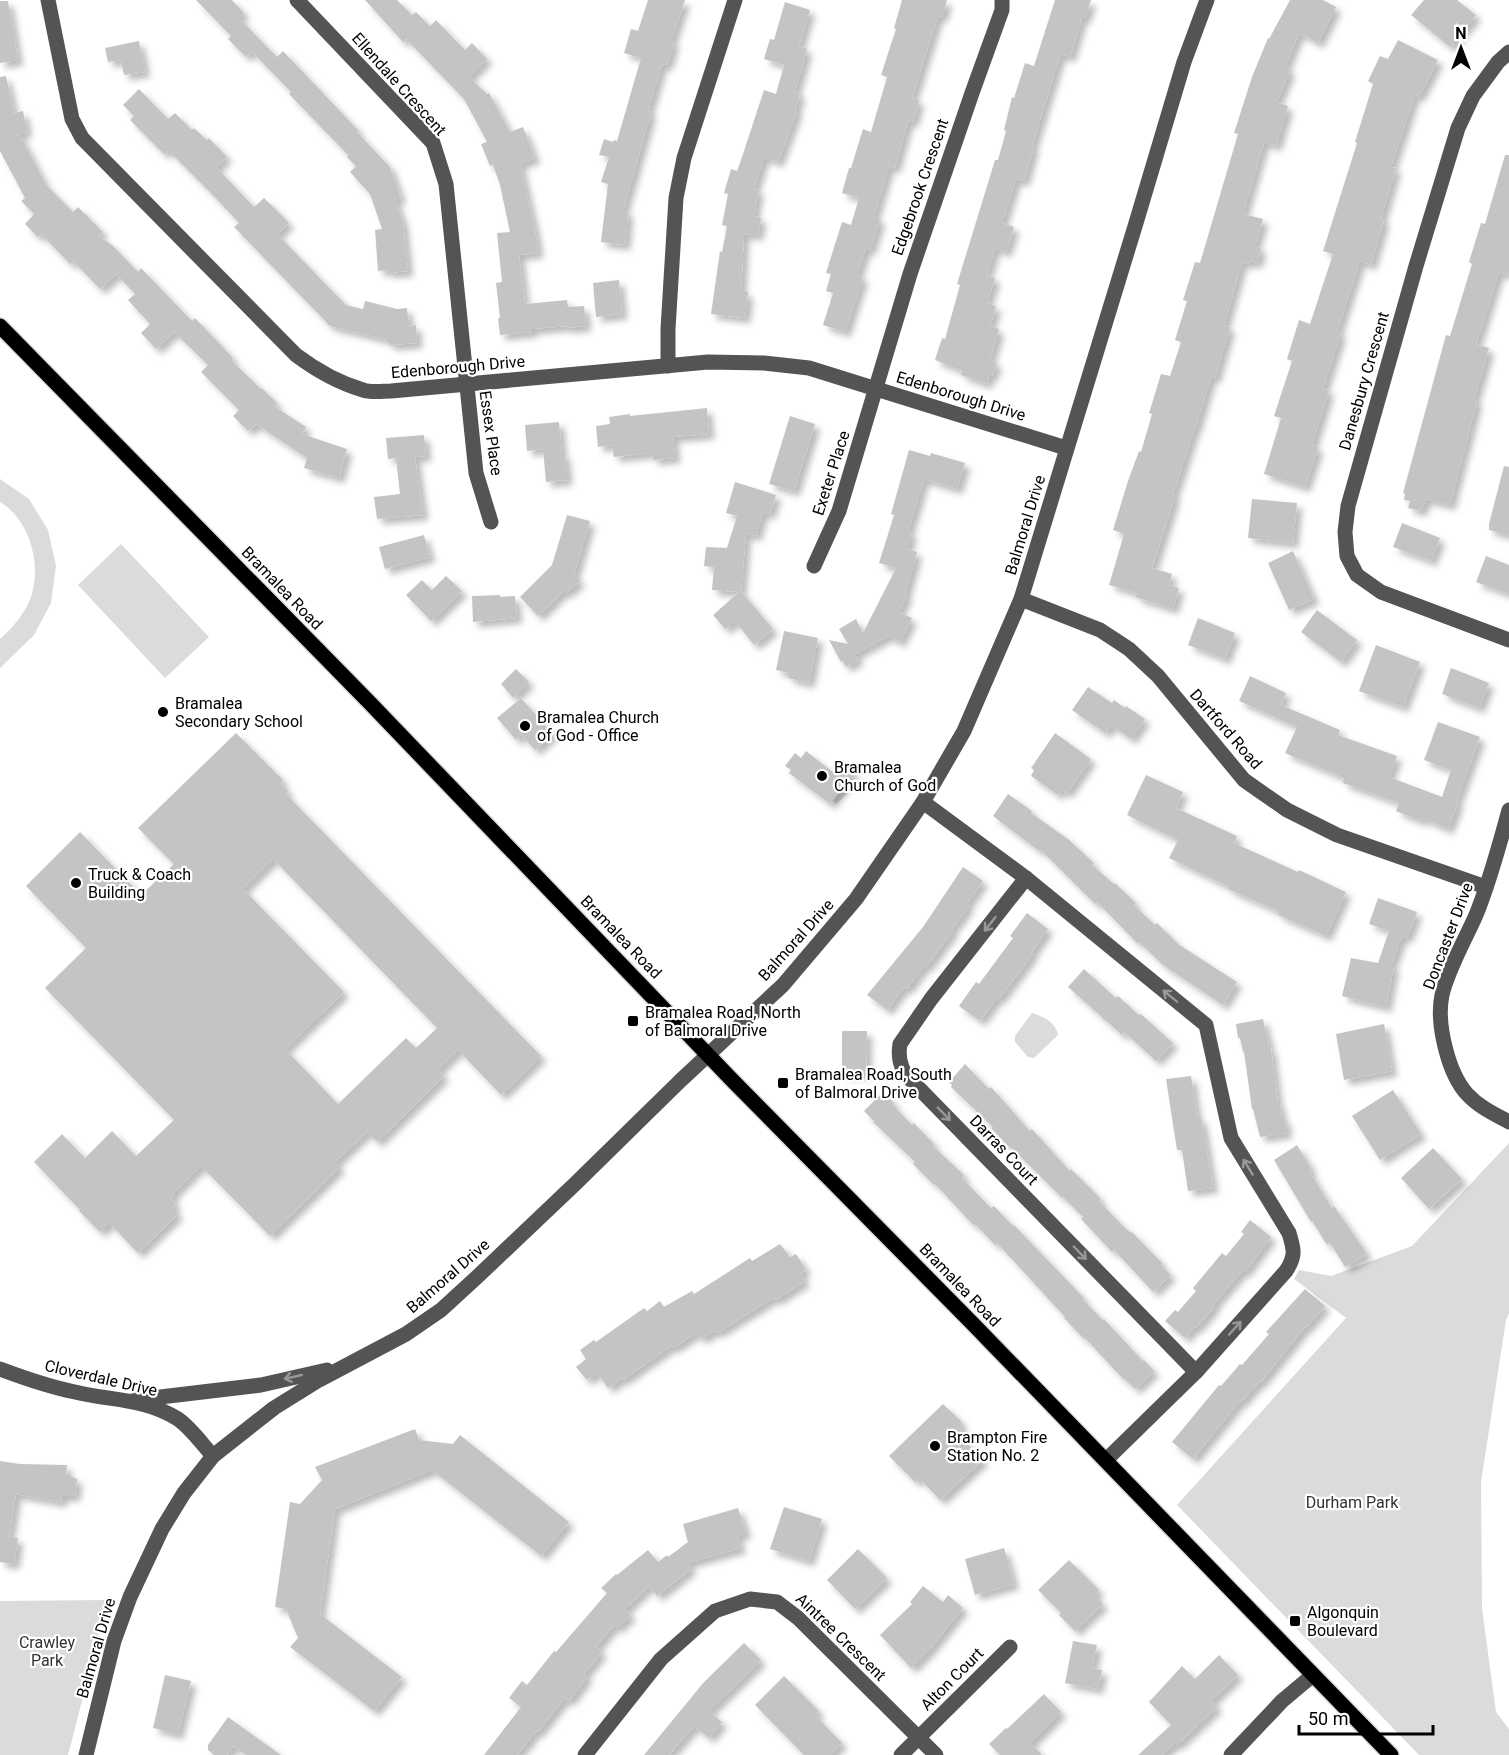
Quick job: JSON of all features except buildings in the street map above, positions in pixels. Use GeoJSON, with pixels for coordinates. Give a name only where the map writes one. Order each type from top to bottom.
{"type":"FeatureCollection","features":[{"type":"Feature","properties":{"kind":"main road","name":"Bramalea Road"},"geometry":{"type":"LineString","coordinates":[[0,326],[368,701],[707,1054],[1106,1460],[1391,1755]]}},
{"type":"Feature","properties":{"kind":"street","name":"Edenborough Drive"},"geometry":{"type":"LineString","coordinates":[[48,0],[72,119],[82,138],[296,355],[314,369],[365,391],[392,391],[708,362],[764,363],[809,369],[1066,448]]}},
{"type":"Feature","properties":{"kind":"street","name":"Ellendale Crescent"},"geometry":{"type":"LineString","coordinates":[[297,0],[433,143],[446,184],[466,385]]}},
{"type":"Feature","properties":{"kind":"street"},"geometry":{"type":"LineString","coordinates":[[668,366],[676,198],[684,158],[735,0]]}},
{"type":"Feature","properties":{"kind":"street","name":"Edgebrook Crescent"},"geometry":{"type":"LineString","coordinates":[[876,388],[910,274],[1002,10],[1002,0]]}},
{"type":"Feature","properties":{"kind":"street","name":"Balmoral Drive"},"geometry":{"type":"LineString","coordinates":[[86,1755],[114,1641],[130,1597],[162,1529],[184,1493],[213,1456],[274,1407],[319,1380],[406,1334],[441,1310],[532,1225],[707,1054],[783,985],[856,899],[923,802],[964,731],[1021,599],[1184,62],[1207,0]]}},
{"type":"Feature","properties":{"kind":"street","name":"Danesbury Crescent"},"geometry":{"type":"LineString","coordinates":[[1509,52],[1498,62],[1473,96],[1458,128],[1351,494],[1345,532],[1347,556],[1357,575],[1381,592],[1509,640]]}},
{"type":"Feature","properties":{"kind":"street","name":"Essex Place"},"geometry":{"type":"LineString","coordinates":[[466,385],[476,473],[491,522]]}},
{"type":"Feature","properties":{"kind":"street","name":"Exeter Place"},"geometry":{"type":"LineString","coordinates":[[814,566],[839,511],[876,388]]}},
{"type":"Feature","properties":{"kind":"street","name":"Dartford Road"},"geometry":{"type":"LineString","coordinates":[[1021,599],[1100,630],[1129,649],[1158,676],[1244,780],[1287,810],[1337,834],[1486,887]]}},
{"type":"Feature","properties":{"kind":"street"},"geometry":{"type":"LineString","coordinates":[[923,802],[1026,878],[1206,1025],[1231,1138],[1289,1233],[1293,1246],[1293,1260],[1286,1270],[1196,1372],[1106,1460]]}},
{"type":"Feature","properties":{"kind":"street","name":"Doncaster Drive"},"geometry":{"type":"LineString","coordinates":[[1509,810],[1495,862],[1477,913],[1442,996],[1441,1029],[1451,1069],[1467,1093],[1485,1110],[1509,1122]]}},
{"type":"Feature","properties":{"kind":"street","name":"Darras Court"},"geometry":{"type":"LineString","coordinates":[[1026,878],[931,999],[900,1044],[900,1063],[905,1074],[1196,1372]]}},
{"type":"Feature","properties":{"kind":"street"},"geometry":{"type":"LineString","coordinates":[[132,1400],[261,1385],[351,1364]]}},
{"type":"Feature","properties":{"kind":"street","name":"Cloverdale Drive"},"geometry":{"type":"LineString","coordinates":[[0,1369],[25,1379],[76,1393],[132,1400],[167,1413],[181,1421],[213,1456]]}},
{"type":"Feature","properties":{"kind":"street","name":"Aintree Crescent"},"geometry":{"type":"LineString","coordinates":[[585,1755],[661,1659],[715,1611],[750,1599],[777,1602],[798,1618],[936,1755]]}},
{"type":"Feature","properties":{"kind":"street","name":"Alton Court"},"geometry":{"type":"LineString","coordinates":[[901,1755],[1010,1647]]}},
{"type":"Feature","properties":{"kind":"street"},"geometry":{"type":"LineString","coordinates":[[1231,1755],[1282,1701],[1312,1675]]}},
{"type":"Feature","properties":{"kind":"green space"},"geometry":{"type":"Polygon","coordinates":[[[0,479],[29,499],[48,530],[56,566],[51,603],[34,635],[0,668],[0,639],[16,622],[29,602],[35,576],[32,547],[27,534],[11,510],[0,502],[0,479]]]}},
{"type":"Feature","properties":{"kind":"green space"},"geometry":{"type":"Polygon","coordinates":[[[121,544],[209,637],[165,678],[78,585],[121,544]]]}},
{"type":"Feature","properties":{"kind":"green space"},"geometry":{"type":"Polygon","coordinates":[[[846,782],[854,788],[836,804],[832,801],[846,782]]]}},
{"type":"Feature","properties":{"kind":"green space"},"geometry":{"type":"Polygon","coordinates":[[[1032,1013],[1048,1021],[1055,1027],[1058,1035],[1034,1058],[1028,1057],[1015,1042],[1015,1036],[1032,1013]]]}},
{"type":"Feature","properties":{"kind":"green space","name":"Durham Park"},"geometry":{"type":"Polygon","coordinates":[[[1509,1143],[1509,1313],[1506,1320],[1481,1482],[1482,1608],[1496,1712],[1509,1729],[1509,1755],[1419,1755],[1177,1505],[1346,1318],[1294,1279],[1299,1270],[1331,1276],[1412,1246],[1509,1143]]]}},
{"type":"Feature","properties":{"kind":"green space","name":"Crawley Park"},"geometry":{"type":"Polygon","coordinates":[[[108,1600],[68,1755],[0,1755],[0,1601],[108,1600]]]}},
{"type":"Feature","properties":{"kind":"place","name":"Bramalea Secondary School"},"geometry":{"type":"Point","coordinates":[163,712]}},
{"type":"Feature","properties":{"kind":"place","name":"Bramalea Church of God - Office"},"geometry":{"type":"Point","coordinates":[525,726]}},
{"type":"Feature","properties":{"kind":"place","name":"Bramalea Church of God"},"geometry":{"type":"Point","coordinates":[822,776]}},
{"type":"Feature","properties":{"kind":"place","name":"Truck & Coach Building"},"geometry":{"type":"Point","coordinates":[76,883]}},
{"type":"Feature","properties":{"kind":"place","name":"Bramalea Road, North of Balmoral Drive"},"geometry":{"type":"Point","coordinates":[633,1021]}},
{"type":"Feature","properties":{"kind":"place","name":"Bramalea Road, South of Balmoral Drive"},"geometry":{"type":"Point","coordinates":[783,1083]}},
{"type":"Feature","properties":{"kind":"place","name":"Brampton Fire Station No. 2"},"geometry":{"type":"Point","coordinates":[935,1446]}},
{"type":"Feature","properties":{"kind":"place","name":"Algonquin Boulevard"},"geometry":{"type":"Point","coordinates":[1295,1621]}}]}
